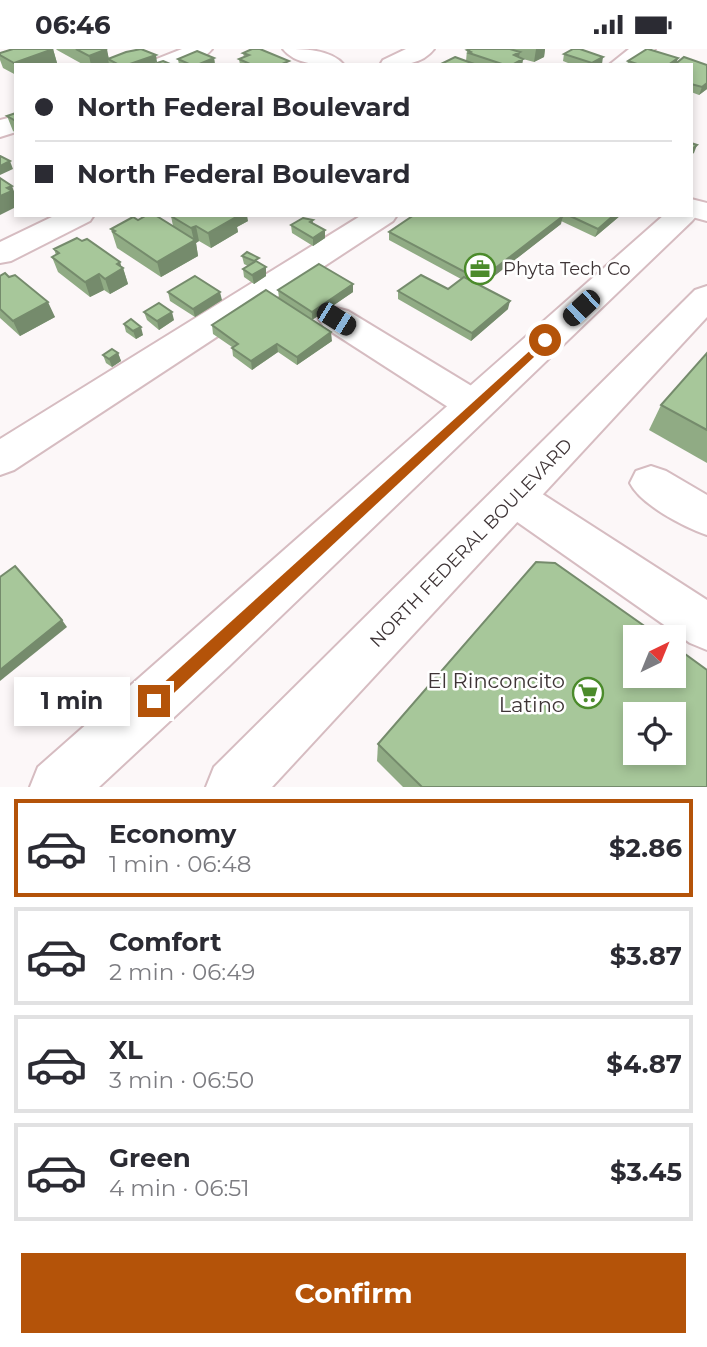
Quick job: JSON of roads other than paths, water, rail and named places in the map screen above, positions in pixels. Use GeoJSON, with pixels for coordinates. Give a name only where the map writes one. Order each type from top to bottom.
{"type":"FeatureCollection","features":[{"type":"Feature","properties":{"kind":"main road"},"geometry":{"type":"LineString","coordinates":[[167,63],[201,49]]}},
{"type":"Feature","properties":{"kind":"main road"},"geometry":{"type":"LineString","coordinates":[[294,49],[328,63]]}},
{"type":"Feature","properties":{"kind":"main road"},"geometry":{"type":"LineString","coordinates":[[395,63],[423,49]]}},
{"type":"Feature","properties":{"kind":"main road"},"geometry":{"type":"LineString","coordinates":[[623,63],[644,49]]}},
{"type":"Feature","properties":{"kind":"main road"},"geometry":{"type":"LineString","coordinates":[[693,205],[707,194]]}},
{"type":"Feature","properties":{"kind":"main road"},"geometry":{"type":"LineString","coordinates":[[0,254],[76,217]]}},
{"type":"Feature","properties":{"kind":"main road"},"geometry":{"type":"LineString","coordinates":[[0,459],[380,217]]}},
{"type":"Feature","properties":{"kind":"main road"},"geometry":{"type":"LineString","coordinates":[[58,787],[212,649],[680,217]]}},
{"type":"Feature","properties":{"kind":"main road","name":"NORTH FEDERAL BOULEVARD"},"geometry":{"type":"LineString","coordinates":[[255,779],[515,498],[707,297]]}},
{"type":"Feature","properties":{"kind":"main road"},"geometry":{"type":"LineString","coordinates":[[336,319],[475,405]]}},
{"type":"Feature","properties":{"kind":"main road"},"geometry":{"type":"LineString","coordinates":[[651,483],[707,517]]}},
{"type":"Feature","properties":{"kind":"main road"},"geometry":{"type":"LineString","coordinates":[[515,498],[707,627]]}},
{"type":"Feature","properties":{"kind":"place","name":"Phyta Tech Co"},"geometry":{"type":"Point","coordinates":[480,269]}},
{"type":"Feature","properties":{"kind":"place","name":"El Rinconcito Latino"},"geometry":{"type":"Point","coordinates":[588,693]}}]}
